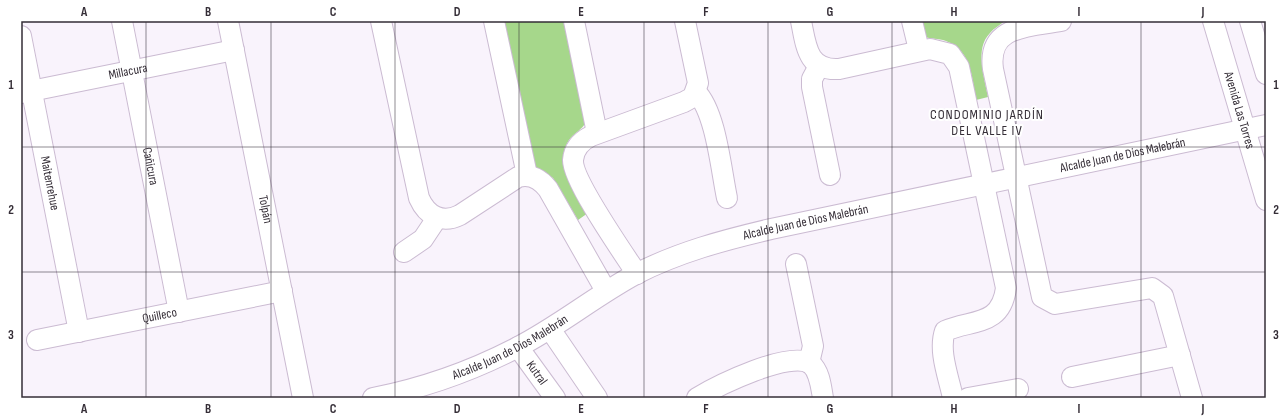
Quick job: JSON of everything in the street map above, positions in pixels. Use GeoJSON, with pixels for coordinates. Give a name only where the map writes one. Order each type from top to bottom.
{"type":"FeatureCollection","features":[{"type":"Feature","properties":{"kind":"street","name":"Cañicura"},"geometry":{"type":"LineString","coordinates":[[122,21],[179,312]]}},
{"type":"Feature","properties":{"kind":"street","name":"Tolpán"},"geometry":{"type":"LineString","coordinates":[[228,21],[303,398]]}},
{"type":"Feature","properties":{"kind":"street"},"geometry":{"type":"LineString","coordinates":[[381,21],[419,198],[426,211],[436,218],[446,219],[456,217],[514,179],[527,175],[540,181],[548,189],[606,291]]}},
{"type":"Feature","properties":{"kind":"street"},"geometry":{"type":"LineString","coordinates":[[494,21],[527,175]]}},
{"type":"Feature","properties":{"kind":"street"},"geometry":{"type":"LineString","coordinates":[[574,21],[597,133]]}},
{"type":"Feature","properties":{"kind":"street"},"geometry":{"type":"LineString","coordinates":[[638,274],[618,246],[575,172],[573,159],[577,148],[584,139],[684,102],[693,97],[698,83],[685,21]]}},
{"type":"Feature","properties":{"kind":"street"},"geometry":{"type":"LineString","coordinates":[[801,21],[807,50],[810,57],[819,66],[832,70],[919,50],[930,49],[944,51],[956,60],[959,67],[1006,288],[1001,308],[983,321],[945,331],[942,339],[943,350],[953,398]]}},
{"type":"Feature","properties":{"kind":"street"},"geometry":{"type":"LineString","coordinates":[[912,21],[919,50]]}},
{"type":"Feature","properties":{"kind":"street"},"geometry":{"type":"LineString","coordinates":[[1061,21],[1023,25],[1002,36],[994,47],[991,60],[1042,297],[1055,304],[1152,288],[1163,296],[1192,398]]}},
{"type":"Feature","properties":{"kind":"street","name":"Avenida Las Torres"},"geometry":{"type":"LineString","coordinates":[[1213,21],[1266,200]]}},
{"type":"Feature","properties":{"kind":"street"},"geometry":{"type":"LineString","coordinates":[[1250,21],[1266,74]]}},
{"type":"Feature","properties":{"kind":"street","name":"Maitenrehue"},"geometry":{"type":"LineString","coordinates":[[21,36],[26,92],[79,332]]}},
{"type":"Feature","properties":{"kind":"street","name":"Millacura"},"geometry":{"type":"LineString","coordinates":[[26,92],[234,50]]}},
{"type":"Feature","properties":{"kind":"street"},"geometry":{"type":"LineString","coordinates":[[819,66],[812,79],[812,87],[830,176]]}},
{"type":"Feature","properties":{"kind":"street"},"geometry":{"type":"LineString","coordinates":[[696,92],[702,98],[709,113],[727,198]]}},
{"type":"Feature","properties":{"kind":"street","name":"Alcalde Juan de Dios Malebrán"},"geometry":{"type":"LineString","coordinates":[[373,398],[431,384],[457,375],[518,347],[550,329],[606,291],[638,274],[685,253],[735,238],[1266,125]]}},
{"type":"Feature","properties":{"kind":"street"},"geometry":{"type":"LineString","coordinates":[[404,252],[424,239],[436,218]]}},
{"type":"Feature","properties":{"kind":"street"},"geometry":{"type":"LineString","coordinates":[[796,264],[813,346],[810,363]]}},
{"type":"Feature","properties":{"kind":"street","name":"Quilleco"},"geometry":{"type":"LineString","coordinates":[[37,340],[282,291]]}},
{"type":"Feature","properties":{"kind":"street"},"geometry":{"type":"LineString","coordinates":[[550,329],[597,398]]}},
{"type":"Feature","properties":{"kind":"street","name":"Kutral"},"geometry":{"type":"LineString","coordinates":[[518,347],[555,398]]}},
{"type":"Feature","properties":{"kind":"street"},"geometry":{"type":"LineString","coordinates":[[1072,377],[1180,355]]}},
{"type":"Feature","properties":{"kind":"street"},"geometry":{"type":"LineString","coordinates":[[706,395],[754,370],[800,360],[810,363],[816,369],[823,398]]}},
{"type":"Feature","properties":{"kind":"street"},"geometry":{"type":"LineString","coordinates":[[968,398],[1018,389]]}},
{"type":"Feature","properties":{"kind":"green space"},"geometry":{"type":"Polygon","coordinates":[[[499,21],[568,21],[586,122],[569,140],[564,149],[563,159],[564,169],[572,188],[588,213],[578,220],[553,178],[535,167],[499,21]]]}},
{"type":"Feature","properties":{"kind":"green space"},"geometry":{"type":"Polygon","coordinates":[[[917,21],[1005,21],[990,33],[985,40],[983,47],[982,64],[988,97],[976,100],[969,65],[961,51],[946,41],[924,37],[917,21]]]}},
{"type":"Feature","properties":{"kind":"district","name":"CONDOMINIO JARDÍN DEL VALLE IV"},"geometry":{"type":"Point","coordinates":[987,122]}}]}
